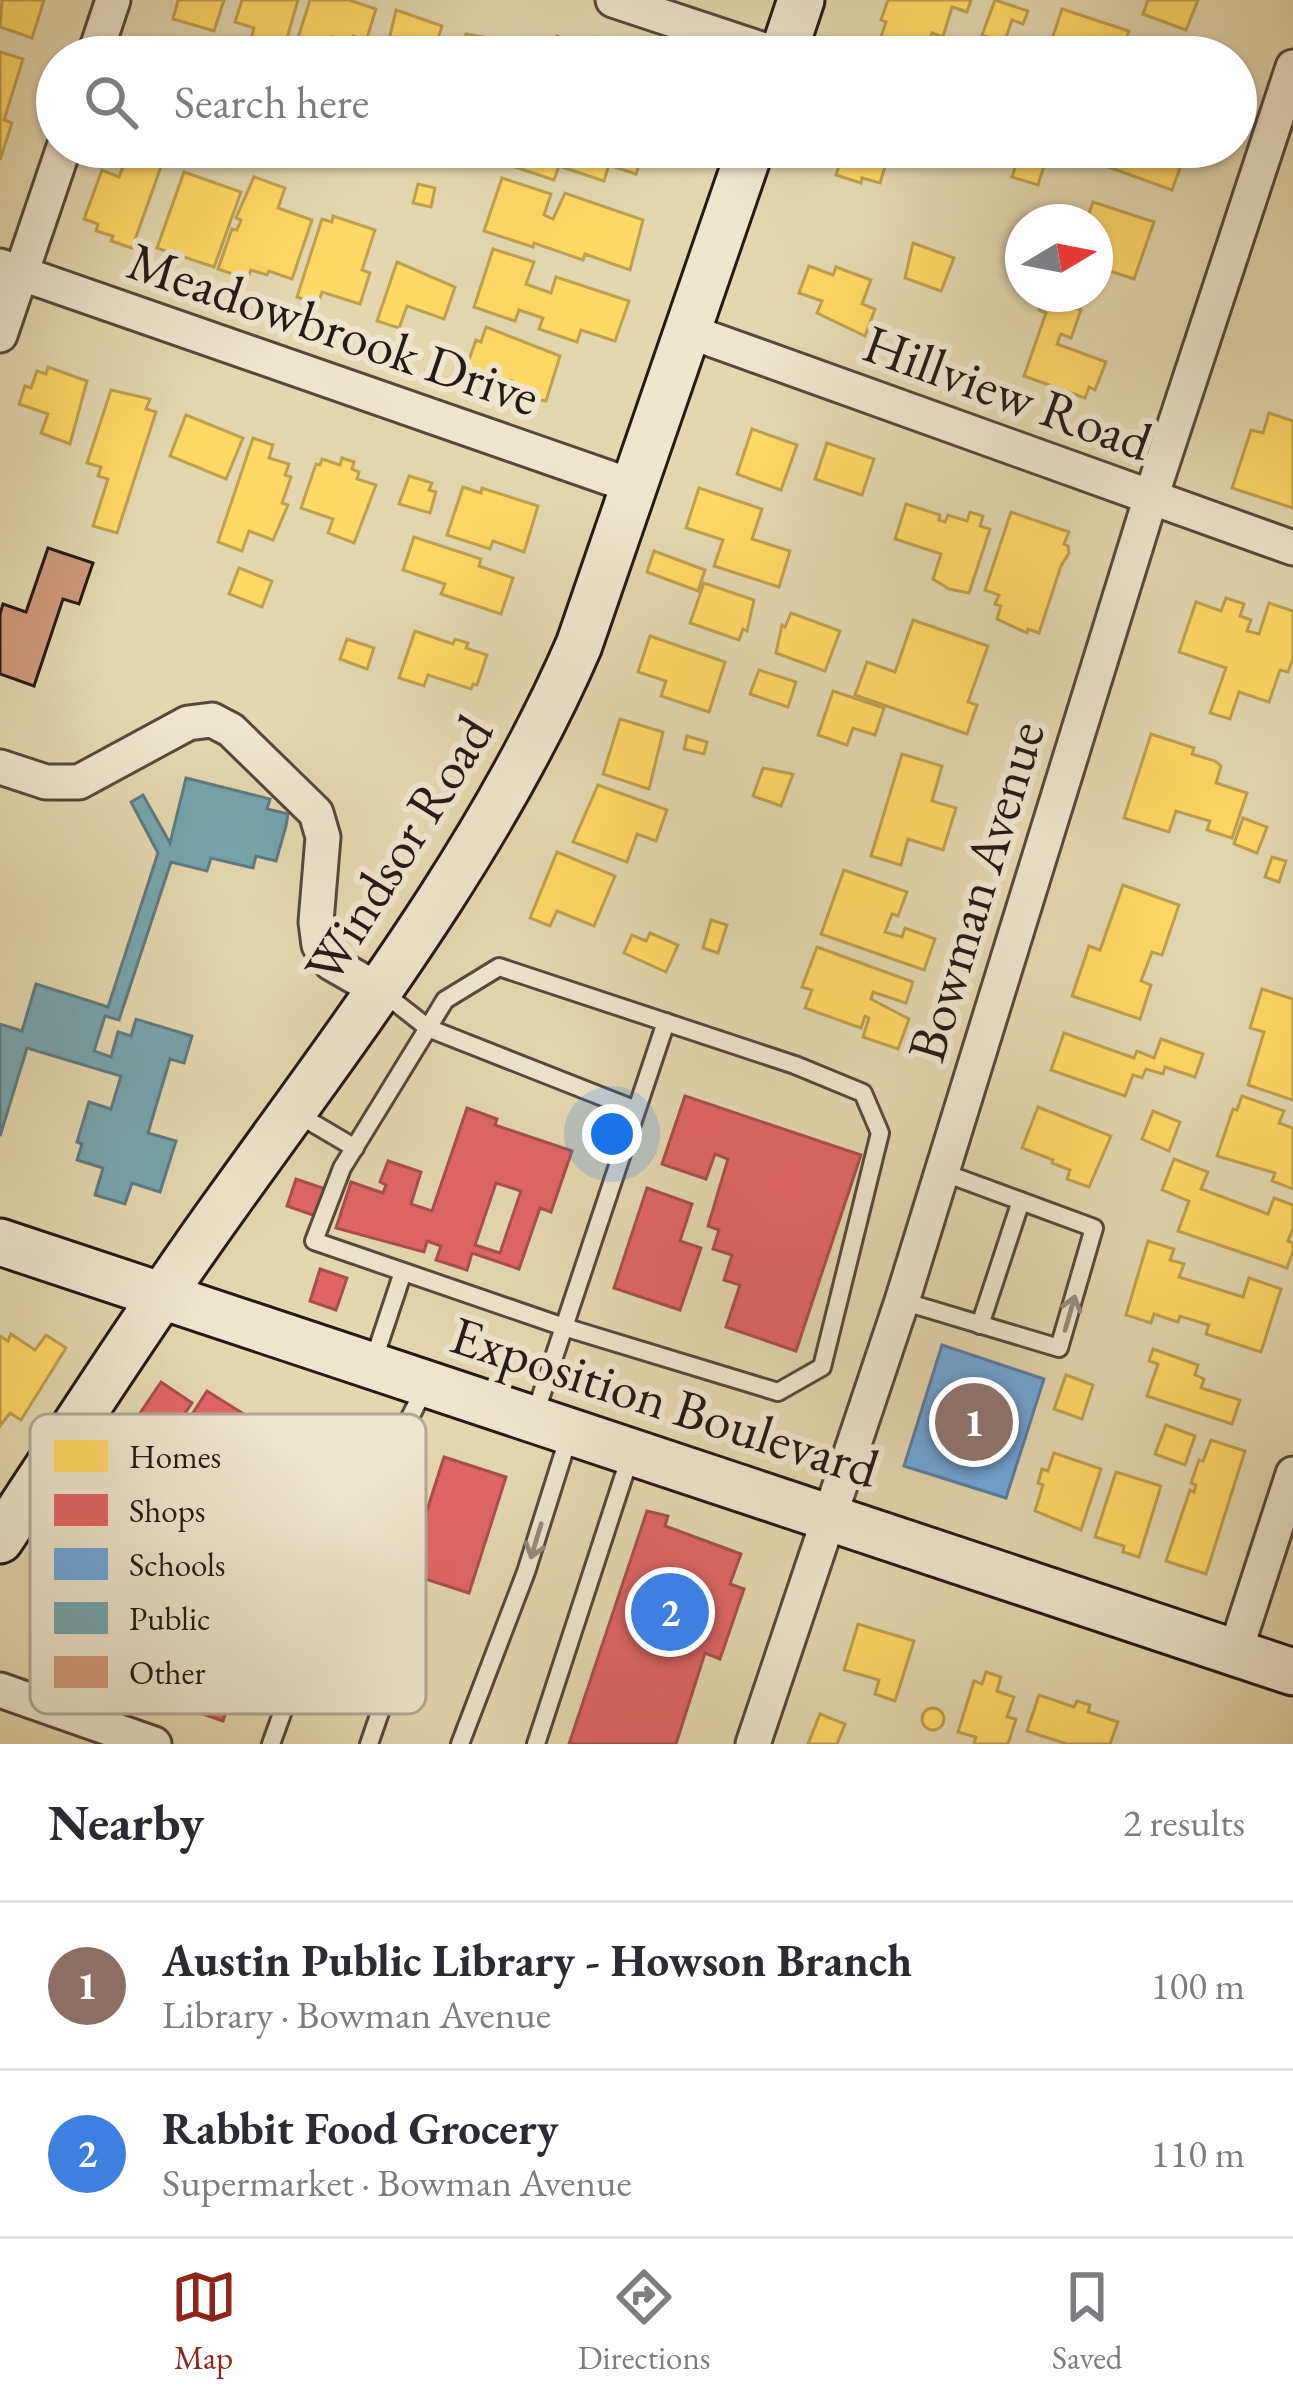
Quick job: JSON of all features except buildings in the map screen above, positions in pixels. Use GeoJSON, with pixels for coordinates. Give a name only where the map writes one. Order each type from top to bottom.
{"type":"FeatureCollection","features":[{"type":"Feature","properties":{"kind":"street"},"geometry":{"type":"LineString","coordinates":[[101,36],[113,0]]}},
{"type":"Feature","properties":{"kind":"street"},"geometry":{"type":"LineString","coordinates":[[613,0],[722,36]]}},
{"type":"Feature","properties":{"kind":"street"},"geometry":{"type":"LineString","coordinates":[[789,36],[801,0]]}},
{"type":"Feature","properties":{"kind":"street","name":"Bowman Avenue"},"geometry":{"type":"LineString","coordinates":[[753,1744],[902,1301],[1151,497],[1293,68]]}},
{"type":"Feature","properties":{"kind":"street"},"geometry":{"type":"LineString","coordinates":[[0,334],[10,269],[55,168]]}},
{"type":"Feature","properties":{"kind":"street","name":"Windsor Road"},"geometry":{"type":"LineString","coordinates":[[83,1414],[161,1295],[380,991],[509,788],[554,704],[635,487],[744,168]]}},
{"type":"Feature","properties":{"kind":"street","name":"Meadowbrook Drive"},"geometry":{"type":"LineString","coordinates":[[10,269],[635,487]]}},
{"type":"Feature","properties":{"kind":"street","name":"Hillview Road"},"geometry":{"type":"LineString","coordinates":[[688,331],[1293,548]]}},
{"type":"Feature","properties":{"kind":"street"},"geometry":{"type":"LineString","coordinates":[[0,767],[46,782],[79,782],[188,723],[212,721],[231,730],[316,813],[323,837],[316,922],[319,945],[331,963],[380,991]]}},
{"type":"Feature","properties":{"kind":"street","name":"Exposition Boulevard"},"geometry":{"type":"LineString","coordinates":[[0,1242],[1293,1672]]}},
{"type":"Feature","properties":{"kind":"street"},"geometry":{"type":"LineString","coordinates":[[1234,1652],[1293,1474]]}},
{"type":"Feature","properties":{"kind":"street","name":"Windsor Road"},"geometry":{"type":"LineString","coordinates":[[0,1540],[30,1494]]}},
{"type":"Feature","properties":{"kind":"street"},"geometry":{"type":"LineString","coordinates":[[0,1690],[30,1701]]}},
{"type":"Feature","properties":{"kind":"street"},"geometry":{"type":"LineString","coordinates":[[68,1714],[154,1744]]}},
{"type":"Feature","properties":{"kind":"lane"},"geometry":{"type":"LineString","coordinates":[[499,967],[795,1065],[863,1093],[880,1132],[822,1367],[778,1392],[564,1327],[314,1241],[342,1168],[428,1028],[446,1000],[499,967]]}},
{"type":"Feature","properties":{"kind":"lane"},"geometry":{"type":"LineString","coordinates":[[380,991],[428,1028],[636,1110]]}},
{"type":"Feature","properties":{"kind":"lane"},"geometry":{"type":"LineString","coordinates":[[460,1744],[526,1572],[564,1327],[666,1022]]}},
{"type":"Feature","properties":{"kind":"lane"},"geometry":{"type":"LineString","coordinates":[[293,1111],[355,1148]]}},
{"type":"Feature","properties":{"kind":"lane"},"geometry":{"type":"LineString","coordinates":[[902,1301],[1060,1348],[1094,1228],[942,1172]]}},
{"type":"Feature","properties":{"kind":"lane"},"geometry":{"type":"LineString","coordinates":[[980,1325],[1021,1202]]}},
{"type":"Feature","properties":{"kind":"lane"},"geometry":{"type":"LineString","coordinates":[[372,1364],[403,1272]]}},
{"type":"Feature","properties":{"kind":"lane"},"geometry":{"type":"LineString","coordinates":[[412,1414],[428,1382]]}},
{"type":"Feature","properties":{"kind":"lane"},"geometry":{"type":"LineString","coordinates":[[536,1744],[632,1449]]}},
{"type":"Feature","properties":{"kind":"lane"},"geometry":{"type":"LineString","coordinates":[[271,1744],[282,1714]]}},
{"type":"Feature","properties":{"kind":"lane"},"geometry":{"type":"LineString","coordinates":[[369,1744],[379,1714]]}},
{"type":"Feature","properties":{"kind":"place","name":"Austin Public Library - Howson Branch"},"geometry":{"type":"Point","coordinates":[974,1422]}},
{"type":"Feature","properties":{"kind":"place","name":"Rabbit Food Grocery"},"geometry":{"type":"Point","coordinates":[670,1612]}}]}
